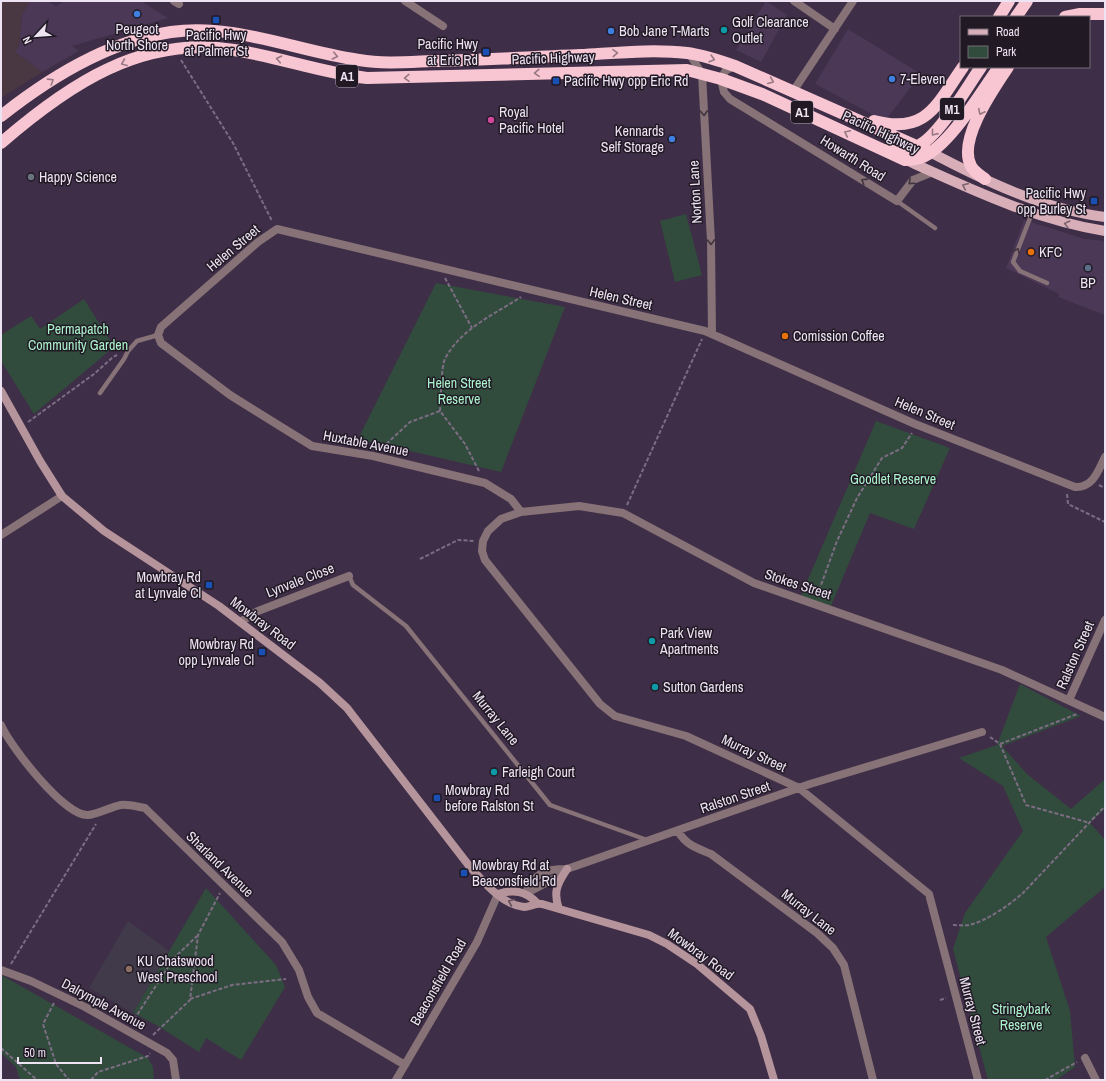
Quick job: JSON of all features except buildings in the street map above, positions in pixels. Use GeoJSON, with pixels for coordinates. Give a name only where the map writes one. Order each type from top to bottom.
{"type":"FeatureCollection","features":[{"type":"Feature","properties":{"kind":"highway"},"geometry":{"type":"LineString","coordinates":[[1000,16],[1009,1]]}},
{"type":"Feature","properties":{"kind":"highway"},"geometry":{"type":"LineString","coordinates":[[1017,16],[1027,1]]}},
{"type":"Feature","properties":{"kind":"highway"},"geometry":{"type":"LineString","coordinates":[[1070,16],[1080,14],[1105,14]]}},
{"type":"Feature","properties":{"kind":"highway","name":"Pacific Highway"},"geometry":{"type":"LineString","coordinates":[[1,116],[18,103],[69,70],[95,57],[156,35],[190,30],[212,30],[239,34],[342,58],[377,62],[484,60],[635,52],[689,53],[712,58],[735,66],[794,90],[930,152]]}},
{"type":"Feature","properties":{"kind":"highway","name":"Pacific Highway"},"geometry":{"type":"LineString","coordinates":[[1,143],[63,94],[103,72],[150,54],[192,47],[236,50],[345,75],[368,78],[670,70],[702,74],[721,79],[762,94],[905,160]]}},
{"type":"Feature","properties":{"kind":"highway","name":"M1"},"geometry":{"type":"LineString","coordinates":[[842,113],[888,125],[902,126],[912,123],[926,116],[932,110],[962,68]]}},
{"type":"Feature","properties":{"kind":"highway","name":"M1"},"geometry":{"type":"LineString","coordinates":[[917,146],[927,140],[946,117],[980,68]]}},
{"type":"Feature","properties":{"kind":"highway"},"geometry":{"type":"LineString","coordinates":[[905,160],[921,158],[949,135],[977,100],[998,68]]}},
{"type":"Feature","properties":{"kind":"highway"},"geometry":{"type":"LineString","coordinates":[[985,179],[970,165],[968,154],[970,144],[980,113],[1007,68]]}},
{"type":"Feature","properties":{"kind":"highway","name":"A1"},"geometry":{"type":"LineString","coordinates":[[882,149],[903,150],[917,146]]}},
{"type":"Feature","properties":{"kind":"main road","name":"Pacific Highway"},"geometry":{"type":"LineString","coordinates":[[930,152],[985,179],[1036,201],[1105,217]]}},
{"type":"Feature","properties":{"kind":"main road","name":"Pacific Highway"},"geometry":{"type":"LineString","coordinates":[[905,160],[1032,213],[1075,226],[1105,231]]}},
{"type":"Feature","properties":{"kind":"main road","name":"Mowbray Road"},"geometry":{"type":"LineString","coordinates":[[1,391],[21,428],[62,496],[104,531],[202,594],[320,683],[347,708],[470,867],[482,880],[511,904],[525,907],[537,903]]}},
{"type":"Feature","properties":{"kind":"main road"},"geometry":{"type":"LineString","coordinates":[[559,909],[555,892],[557,884],[567,869]]}},
{"type":"Feature","properties":{"kind":"main road"},"geometry":{"type":"LineString","coordinates":[[498,894],[516,891],[525,894]]}},
{"type":"Feature","properties":{"kind":"main road","name":"Mowbray Road"},"geometry":{"type":"LineString","coordinates":[[525,894],[530,896],[537,903],[649,935],[667,944],[697,964],[750,1009],[761,1036],[774,1080]]}},
{"type":"Feature","properties":{"kind":"street"},"geometry":{"type":"LineString","coordinates":[[405,1],[443,26]]}},
{"type":"Feature","properties":{"kind":"street"},"geometry":{"type":"LineString","coordinates":[[794,1],[835,29]]}},
{"type":"Feature","properties":{"kind":"street"},"geometry":{"type":"LineString","coordinates":[[794,90],[853,1]]}},
{"type":"Feature","properties":{"kind":"street","name":"Norton Lane"},"geometry":{"type":"LineString","coordinates":[[689,53],[702,74],[711,241],[709,332]]}},
{"type":"Feature","properties":{"kind":"street"},"geometry":{"type":"LineString","coordinates":[[721,79],[726,70],[735,66]]}},
{"type":"Feature","properties":{"kind":"street","name":"Howarth Road"},"geometry":{"type":"LineString","coordinates":[[721,79],[724,92],[730,99],[897,202]]}},
{"type":"Feature","properties":{"kind":"street"},"geometry":{"type":"LineString","coordinates":[[897,202],[913,180],[933,172]]}},
{"type":"Feature","properties":{"kind":"street","name":"Helen Street"},"geometry":{"type":"LineString","coordinates":[[158,335],[160,327],[258,242],[277,229],[709,332],[915,424],[1066,484],[1081,488],[1093,481],[1105,457]]}},
{"type":"Feature","properties":{"kind":"street","name":"Huxtable Avenue"},"geometry":{"type":"LineString","coordinates":[[158,335],[161,343],[230,395],[312,446],[373,456],[485,483],[511,499],[521,512]]}},
{"type":"Feature","properties":{"kind":"street"},"geometry":{"type":"LineString","coordinates":[[1,535],[62,496]]}},
{"type":"Feature","properties":{"kind":"street","name":"Stokes Street"},"geometry":{"type":"LineString","coordinates":[[521,512],[579,506],[624,513],[754,583],[1002,670],[1105,716]]}},
{"type":"Feature","properties":{"kind":"street"},"geometry":{"type":"LineString","coordinates":[[483,541],[488,531],[501,519],[521,512]]}},
{"type":"Feature","properties":{"kind":"street","name":"Murray Street"},"geometry":{"type":"LineString","coordinates":[[483,541],[482,551],[485,560],[600,704],[615,716],[686,736],[799,788],[929,894],[978,1080]]}},
{"type":"Feature","properties":{"kind":"street","name":"Lynvale Close"},"geometry":{"type":"LineString","coordinates":[[240,622],[258,610],[349,576]]}},
{"type":"Feature","properties":{"kind":"street","name":"Ralston Street"},"geometry":{"type":"LineString","coordinates":[[1069,700],[1105,620]]}},
{"type":"Feature","properties":{"kind":"street","name":"Sharland Avenue"},"geometry":{"type":"LineString","coordinates":[[1,725],[6,735],[25,762],[68,808],[88,815],[122,805],[145,808],[223,886],[282,942],[299,970],[308,997],[317,1013],[405,1065]]}},
{"type":"Feature","properties":{"kind":"street","name":"Ralston Street"},"geometry":{"type":"LineString","coordinates":[[525,894],[532,879],[552,869],[567,869],[799,788],[982,732]]}},
{"type":"Feature","properties":{"kind":"street","name":"Murray Lane"},"geometry":{"type":"LineString","coordinates":[[678,831],[683,841],[692,847],[711,854],[817,932],[833,948],[844,965],[873,1080]]}},
{"type":"Feature","properties":{"kind":"street","name":"Beaconsfield Road"},"geometry":{"type":"LineString","coordinates":[[396,1080],[476,942],[498,894]]}},
{"type":"Feature","properties":{"kind":"street","name":"Dalrymple Avenue"},"geometry":{"type":"LineString","coordinates":[[4,970],[84,1007],[170,1056],[176,1070],[176,1080]]}},
{"type":"Feature","properties":{"kind":"street"},"geometry":{"type":"LineString","coordinates":[[1085,1058],[1096,1080]]}},
{"type":"Feature","properties":{"kind":"lane","name":"Howarth Road"},"geometry":{"type":"LineString","coordinates":[[897,202],[935,228]]}},
{"type":"Feature","properties":{"kind":"lane"},"geometry":{"type":"LineString","coordinates":[[1032,213],[1013,262],[1020,271],[1047,283]]}},
{"type":"Feature","properties":{"kind":"lane"},"geometry":{"type":"LineString","coordinates":[[100,393],[128,351],[137,341],[158,335]]}},
{"type":"Feature","properties":{"kind":"lane","name":"Murray Lane"},"geometry":{"type":"LineString","coordinates":[[349,576],[353,585],[406,626],[550,805],[647,840]]}},
{"type":"Feature","properties":{"kind":"path"},"geometry":{"type":"LineString","coordinates":[[180,59],[233,143],[277,229]]}},
{"type":"Feature","properties":{"kind":"path"},"geometry":{"type":"LineString","coordinates":[[439,268],[472,328]]}},
{"type":"Feature","properties":{"kind":"path"},"geometry":{"type":"LineString","coordinates":[[485,483],[465,444],[440,410],[444,360],[455,345],[472,328],[532,290]]}},
{"type":"Feature","properties":{"kind":"path"},"geometry":{"type":"LineString","coordinates":[[624,513],[709,332]]}},
{"type":"Feature","properties":{"kind":"path"},"geometry":{"type":"LineString","coordinates":[[21,428],[94,374],[113,357],[128,351]]}},
{"type":"Feature","properties":{"kind":"path"},"geometry":{"type":"LineString","coordinates":[[373,456],[410,422],[440,410]]}},
{"type":"Feature","properties":{"kind":"path"},"geometry":{"type":"LineString","coordinates":[[814,603],[837,541],[857,498],[882,458],[902,448],[915,424]]}},
{"type":"Feature","properties":{"kind":"path"},"geometry":{"type":"LineString","coordinates":[[1066,484],[1068,504],[1105,522]]}},
{"type":"Feature","properties":{"kind":"path"},"geometry":{"type":"LineString","coordinates":[[420,559],[458,540],[483,541]]}},
{"type":"Feature","properties":{"kind":"path"},"geometry":{"type":"LineString","coordinates":[[1000,744],[1089,710]]}},
{"type":"Feature","properties":{"kind":"path"},"geometry":{"type":"LineString","coordinates":[[982,732],[1000,744],[1026,805],[1090,823]]}},
{"type":"Feature","properties":{"kind":"path"},"geometry":{"type":"LineString","coordinates":[[953,925],[969,925],[1010,904],[1023,893],[1105,806]]}},
{"type":"Feature","properties":{"kind":"path"},"geometry":{"type":"LineString","coordinates":[[4,970],[103,811]]}},
{"type":"Feature","properties":{"kind":"path"},"geometry":{"type":"LineString","coordinates":[[124,1012],[135,1018],[174,958],[198,935],[223,886]]}},
{"type":"Feature","properties":{"kind":"path"},"geometry":{"type":"LineString","coordinates":[[190,1000],[198,935]]}},
{"type":"Feature","properties":{"kind":"path"},"geometry":{"type":"LineString","coordinates":[[146,1042],[190,1000],[232,985],[286,979]]}},
{"type":"Feature","properties":{"kind":"path"},"geometry":{"type":"LineString","coordinates":[[54,1002],[43,1024],[56,1064],[69,1080]]}},
{"type":"Feature","properties":{"kind":"path"},"geometry":{"type":"LineString","coordinates":[[91,1080],[98,1072],[148,1056],[154,1046]]}},
{"type":"Feature","properties":{"kind":"path"},"geometry":{"type":"LineString","coordinates":[[1,1048],[37,1080]]}},
{"type":"Feature","properties":{"kind":"path"},"geometry":{"type":"LineString","coordinates":[[1045,1080],[1085,1058]]}},
{"type":"Feature","properties":{"kind":"shaded area"},"geometry":{"type":"Polygon","coordinates":[[[1,1],[30,1],[22,14],[19,45],[15,52],[42,72],[1,98],[1,1]]]}},
{"type":"Feature","properties":{"kind":"shaded area"},"geometry":{"type":"Polygon","coordinates":[[[30,1],[48,1],[56,6],[64,1],[141,1],[168,18],[72,46],[79,51],[42,72],[15,52],[19,45],[22,14],[30,1]]]}},
{"type":"Feature","properties":{"kind":"shaded area"},"geometry":{"type":"Polygon","coordinates":[[[766,1],[787,15],[761,62],[736,50],[766,1]]]}},
{"type":"Feature","properties":{"kind":"shaded area"},"geometry":{"type":"Polygon","coordinates":[[[848,29],[921,74],[885,121],[815,84],[848,29]]]}},
{"type":"Feature","properties":{"kind":"shaded area"},"geometry":{"type":"Polygon","coordinates":[[[1024,220],[1085,239],[1105,241],[1105,315],[1058,297],[1059,294],[1006,268],[1024,220]]]}},
{"type":"Feature","properties":{"kind":"shaded area","name":"KU Chatswood West Preschool"},"geometry":{"type":"Polygon","coordinates":[[[128,921],[169,951],[133,1013],[89,988],[128,921]]]}},
{"type":"Feature","properties":{"kind":"green space"},"geometry":{"type":"Polygon","coordinates":[[[686,214],[702,275],[675,282],[660,221],[686,214]]]}},
{"type":"Feature","properties":{"kind":"green space","name":"Helen Street Reserve"},"geometry":{"type":"Polygon","coordinates":[[[436,283],[565,307],[501,472],[358,439],[436,283]]]}},
{"type":"Feature","properties":{"kind":"green space","name":"Permapatch Community Garden"},"geometry":{"type":"Polygon","coordinates":[[[84,299],[114,347],[34,414],[1,361],[1,335],[31,316],[40,329],[84,299]]]}},
{"type":"Feature","properties":{"kind":"green space","name":"Goodlet Reserve"},"geometry":{"type":"Polygon","coordinates":[[[876,421],[950,448],[914,529],[870,513],[830,608],[800,598],[876,421]]]}},
{"type":"Feature","properties":{"kind":"green space","name":"Stringybark Reserve"},"geometry":{"type":"Polygon","coordinates":[[[1020,684],[1081,716],[1002,746],[1027,774],[1071,809],[1105,779],[1105,809],[1090,823],[1105,840],[1105,887],[1046,937],[1070,1011],[1075,1067],[1056,1080],[988,1080],[953,949],[965,913],[1023,831],[1003,786],[959,758],[997,745],[1020,684]]]}},
{"type":"Feature","properties":{"kind":"green space"},"geometry":{"type":"Polygon","coordinates":[[[206,888],[276,965],[285,987],[241,1060],[206,1038],[199,1052],[158,1026],[133,1013],[206,888]]]}},
{"type":"Feature","properties":{"kind":"green space"},"geometry":{"type":"Polygon","coordinates":[[[3,976],[148,1058],[153,1067],[154,1080],[20,1080],[16,1067],[1,1053],[1,977],[3,976]]]}},
{"type":"Feature","properties":{"kind":"place","name":"Peugeot North Shore"},"geometry":{"type":"Point","coordinates":[137,14]}},
{"type":"Feature","properties":{"kind":"place","name":"Pacific Hwy at Palmer St"},"geometry":{"type":"Point","coordinates":[216,20]}},
{"type":"Feature","properties":{"kind":"place","name":"Golf Clearance Outlet"},"geometry":{"type":"Point","coordinates":[724,30]}},
{"type":"Feature","properties":{"kind":"place","name":"Bob Jane T-Marts"},"geometry":{"type":"Point","coordinates":[611,31]}},
{"type":"Feature","properties":{"kind":"place","name":"Pacific Hwy at Eric Rd"},"geometry":{"type":"Point","coordinates":[486,52]}},
{"type":"Feature","properties":{"kind":"place","name":"7-Eleven"},"geometry":{"type":"Point","coordinates":[892,79]}},
{"type":"Feature","properties":{"kind":"place","name":"Pacific Hwy opp Eric Rd"},"geometry":{"type":"Point","coordinates":[556,81]}},
{"type":"Feature","properties":{"kind":"place","name":"Royal Pacific Hotel"},"geometry":{"type":"Point","coordinates":[491,120]}},
{"type":"Feature","properties":{"kind":"place","name":"Kennards Self Storage"},"geometry":{"type":"Point","coordinates":[672,139]}},
{"type":"Feature","properties":{"kind":"place","name":"Happy Science"},"geometry":{"type":"Point","coordinates":[31,177]}},
{"type":"Feature","properties":{"kind":"place","name":"Pacific Hwy opp Burley St"},"geometry":{"type":"Point","coordinates":[1094,201]}},
{"type":"Feature","properties":{"kind":"place","name":"KFC"},"geometry":{"type":"Point","coordinates":[1031,252]}},
{"type":"Feature","properties":{"kind":"place","name":"BP"},"geometry":{"type":"Point","coordinates":[1088,268]}},
{"type":"Feature","properties":{"kind":"place","name":"Comission Coffee"},"geometry":{"type":"Point","coordinates":[785,336]}},
{"type":"Feature","properties":{"kind":"place","name":"Mowbray Rd at Lynvale Cl"},"geometry":{"type":"Point","coordinates":[209,585]}},
{"type":"Feature","properties":{"kind":"place","name":"Park View Apartments"},"geometry":{"type":"Point","coordinates":[652,641]}},
{"type":"Feature","properties":{"kind":"place","name":"Mowbray Rd opp Lynvale Cl"},"geometry":{"type":"Point","coordinates":[262,652]}},
{"type":"Feature","properties":{"kind":"place","name":"Sutton Gardens"},"geometry":{"type":"Point","coordinates":[655,687]}},
{"type":"Feature","properties":{"kind":"place","name":"Farleigh Court"},"geometry":{"type":"Point","coordinates":[494,772]}},
{"type":"Feature","properties":{"kind":"place","name":"Mowbray Rd before Ralston St"},"geometry":{"type":"Point","coordinates":[437,798]}},
{"type":"Feature","properties":{"kind":"place","name":"Mowbray Rd at Beaconsfield Rd"},"geometry":{"type":"Point","coordinates":[464,873]}},
{"type":"Feature","properties":{"kind":"place","name":"KU Chatswood West Preschool"},"geometry":{"type":"Point","coordinates":[129,969]}}]}
